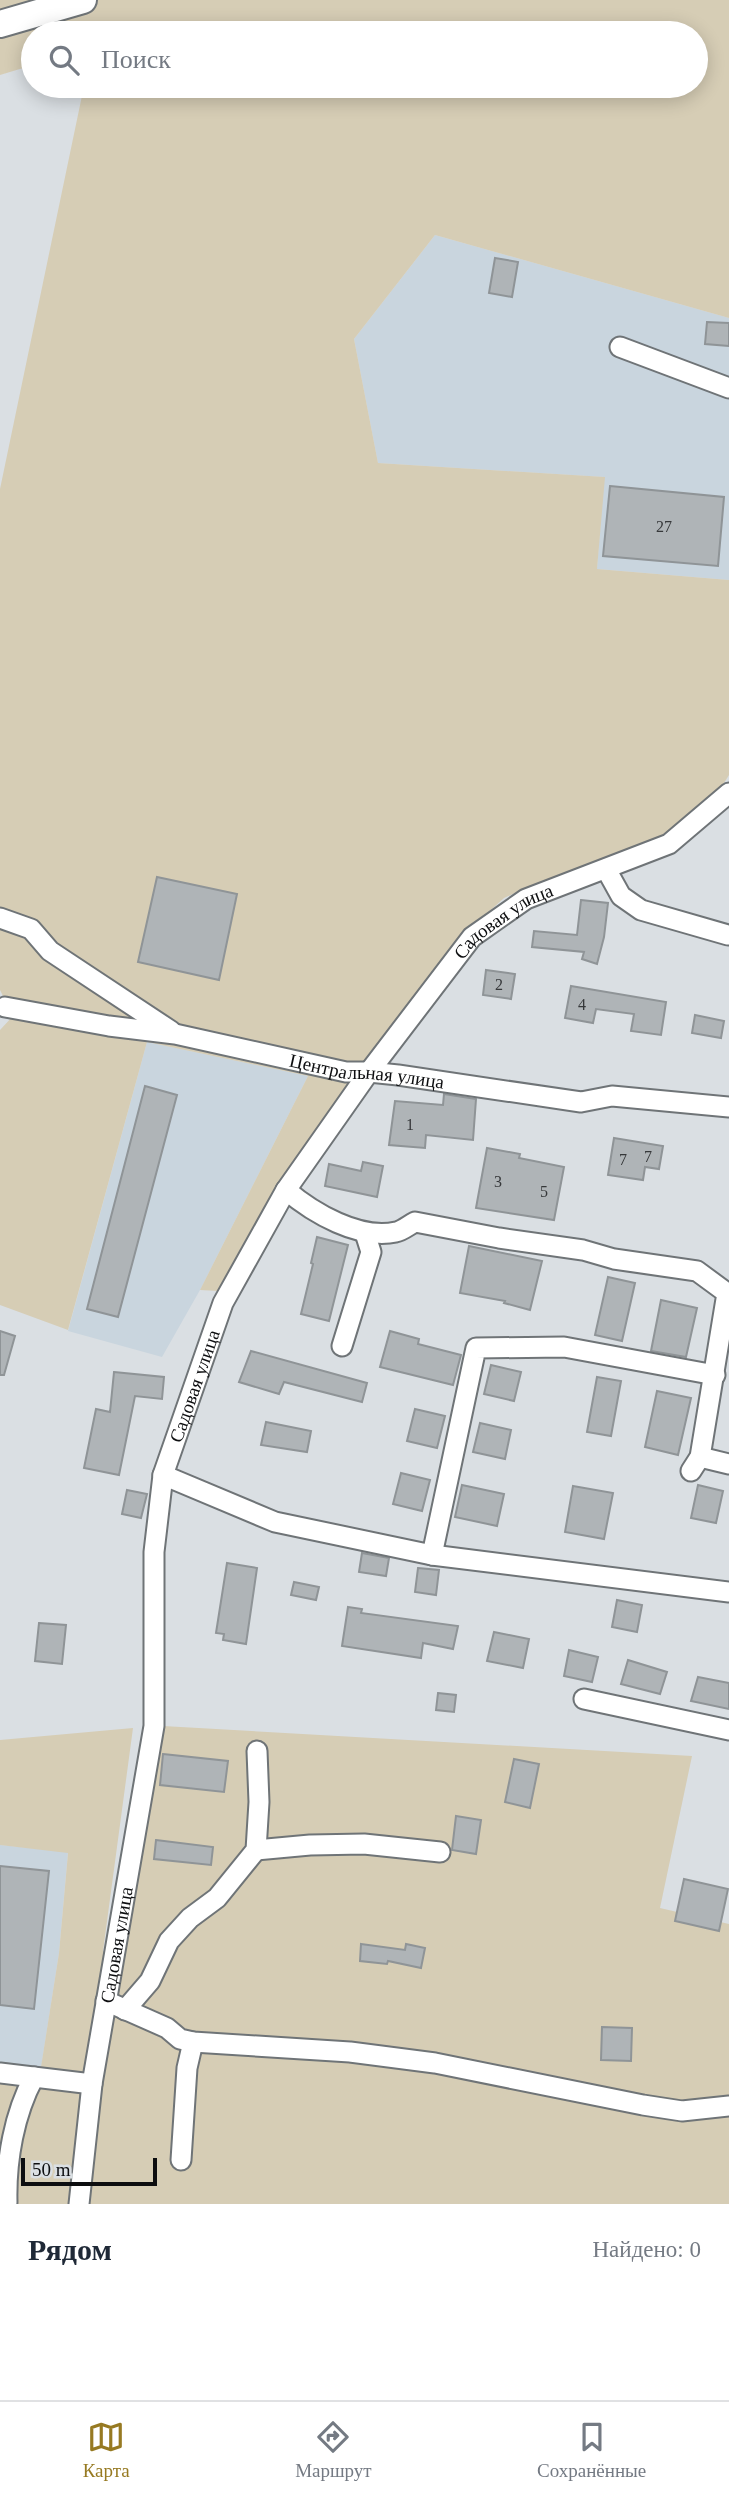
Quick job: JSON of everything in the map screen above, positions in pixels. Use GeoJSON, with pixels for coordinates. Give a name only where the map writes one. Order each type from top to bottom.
{"type":"FeatureCollection","features":[{"type":"Feature","properties":{"kind":"main road"},"geometry":{"type":"LineString","coordinates":[[0,24],[83,0]]}},
{"type":"Feature","properties":{"kind":"street"},"geometry":{"type":"LineString","coordinates":[[620,346],[729,388]]}},
{"type":"Feature","properties":{"kind":"street","name":"Садовая улица"},"geometry":{"type":"LineString","coordinates":[[79,2204],[92,2084],[154,1726],[154,1552],[163,1475],[223,1303],[286,1190],[369,1072],[472,937],[526,899],[669,844],[729,793]]}},
{"type":"Feature","properties":{"kind":"street"},"geometry":{"type":"LineString","coordinates":[[606,869],[621,896],[641,910],[728,935]]}},
{"type":"Feature","properties":{"kind":"street"},"geometry":{"type":"LineString","coordinates":[[0,918],[31,929],[50,951],[175,1034]]}},
{"type":"Feature","properties":{"kind":"street","name":"Центральная улица"},"geometry":{"type":"LineString","coordinates":[[5,1007],[109,1026],[175,1034],[346,1072],[369,1072],[581,1102],[612,1096],[729,1107]]}},
{"type":"Feature","properties":{"kind":"street"},"geometry":{"type":"LineString","coordinates":[[286,1190],[309,1209],[365,1233],[397,1232],[415,1222],[583,1250],[614,1259],[698,1271],[727,1293],[715,1375],[695,1464],[729,1464]]}},
{"type":"Feature","properties":{"kind":"street"},"geometry":{"type":"LineString","coordinates":[[342,1346],[371,1252],[365,1233]]}},
{"type":"Feature","properties":{"kind":"street"},"geometry":{"type":"LineString","coordinates":[[432,1555],[476,1348],[564,1347],[715,1375]]}},
{"type":"Feature","properties":{"kind":"street"},"geometry":{"type":"LineString","coordinates":[[163,1475],[275,1522],[432,1555],[729,1592]]}},
{"type":"Feature","properties":{"kind":"street"},"geometry":{"type":"LineString","coordinates":[[584,1699],[729,1730]]}},
{"type":"Feature","properties":{"kind":"street"},"geometry":{"type":"LineString","coordinates":[[125,2010],[150,1981],[169,1941],[190,1918],[216,1898],[256,1850],[259,1802],[257,1751]]}},
{"type":"Feature","properties":{"kind":"street"},"geometry":{"type":"LineString","coordinates":[[256,1850],[364,1844],[440,1852]]}},
{"type":"Feature","properties":{"kind":"street"},"geometry":{"type":"LineString","coordinates":[[106,2001],[167,2028],[180,2039],[193,2042],[350,2052],[435,2063],[682,2111],[729,2106]]}},
{"type":"Feature","properties":{"kind":"street"},"geometry":{"type":"LineString","coordinates":[[181,2160],[187,2068],[193,2042]]}},
{"type":"Feature","properties":{"kind":"street"},"geometry":{"type":"LineString","coordinates":[[0,2073],[92,2084]]}},
{"type":"Feature","properties":{"kind":"street"},"geometry":{"type":"LineString","coordinates":[[7,2202],[6,2177],[21,2100],[34,2077]]}},
{"type":"Feature","properties":{"kind":"shaded area"},"geometry":{"type":"Polygon","coordinates":[[[0,0],[729,0],[729,318],[435,235],[354,339],[378,463],[605,477],[597,569],[729,580],[729,775],[724,783],[671,830],[646,846],[504,898],[468,931],[336,1100],[279,1187],[219,1291],[200,1290],[308,1076],[147,1042],[68,1330],[0,1305],[0,1030],[13,1016],[0,990],[0,489],[81,98],[708,98],[708,21],[21,21],[21,69],[0,75],[0,0]]]}},
{"type":"Feature","properties":{"kind":"shaded area"},"geometry":{"type":"Polygon","coordinates":[[[435,235],[729,318],[729,580],[597,569],[604,477],[378,463],[354,339],[435,235]]]}},
{"type":"Feature","properties":{"kind":"shaded area"},"geometry":{"type":"Polygon","coordinates":[[[147,1042],[308,1076],[200,1290],[162,1357],[68,1331],[147,1042]]]}},
{"type":"Feature","properties":{"kind":"shaded area"},"geometry":{"type":"Polygon","coordinates":[[[163,1726],[692,1756],[660,1908],[729,1924],[729,2204],[0,2204],[0,2062],[41,2067],[59,1953],[68,1853],[0,1845],[0,1740],[133,1728],[103,1951],[123,1958],[163,1726]]]}},
{"type":"Feature","properties":{"kind":"shaded area"},"geometry":{"type":"Polygon","coordinates":[[[0,1845],[68,1852],[59,1953],[41,2068],[0,2062],[0,1845]]]}},
{"type":"Feature","properties":{"kind":"building"},"geometry":{"type":"Polygon","coordinates":[[[495,258],[518,262],[512,297],[489,293],[495,258]]]}},
{"type":"Feature","properties":{"kind":"building"},"geometry":{"type":"Polygon","coordinates":[[[707,322],[729,323],[729,346],[705,344],[707,322]]]}},
{"type":"Feature","properties":{"kind":"building"},"geometry":{"type":"Polygon","coordinates":[[[610,486],[724,497],[718,566],[603,556],[610,486]]]}},
{"type":"Feature","properties":{"kind":"building"},"geometry":{"type":"Polygon","coordinates":[[[157,877],[237,894],[219,980],[138,962],[157,877]]]}},
{"type":"Feature","properties":{"kind":"building"},"geometry":{"type":"Polygon","coordinates":[[[581,900],[608,903],[597,964],[582,959],[584,952],[532,947],[534,931],[577,935],[581,900]]]}},
{"type":"Feature","properties":{"kind":"building"},"geometry":{"type":"Polygon","coordinates":[[[486,970],[515,974],[511,999],[483,995],[486,970]]]}},
{"type":"Feature","properties":{"kind":"building"},"geometry":{"type":"Polygon","coordinates":[[[571,986],[666,1002],[661,1035],[631,1031],[634,1014],[596,1009],[593,1023],[565,1018],[571,986]]]}},
{"type":"Feature","properties":{"kind":"building"},"geometry":{"type":"Polygon","coordinates":[[[695,1015],[724,1021],[721,1038],[692,1033],[695,1015]]]}},
{"type":"Feature","properties":{"kind":"building"},"geometry":{"type":"Polygon","coordinates":[[[145,1086],[177,1095],[118,1317],[87,1309],[145,1086]]]}},
{"type":"Feature","properties":{"kind":"building"},"geometry":{"type":"Polygon","coordinates":[[[444,1094],[476,1099],[473,1140],[426,1135],[425,1148],[389,1145],[395,1101],[443,1105],[444,1094]]]}},
{"type":"Feature","properties":{"kind":"building"},"geometry":{"type":"Polygon","coordinates":[[[614,1138],[663,1146],[659,1169],[645,1167],[643,1180],[608,1175],[614,1138]]]}},
{"type":"Feature","properties":{"kind":"building"},"geometry":{"type":"Polygon","coordinates":[[[487,1148],[564,1167],[554,1220],[476,1208],[487,1148]]]}},
{"type":"Feature","properties":{"kind":"building"},"geometry":{"type":"Polygon","coordinates":[[[363,1162],[383,1166],[377,1197],[325,1186],[329,1164],[361,1171],[363,1162]]]}},
{"type":"Feature","properties":{"kind":"building"},"geometry":{"type":"Polygon","coordinates":[[[317,1237],[348,1245],[329,1321],[301,1314],[317,1237]]]}},
{"type":"Feature","properties":{"kind":"building"},"geometry":{"type":"Polygon","coordinates":[[[469,1246],[542,1261],[530,1310],[504,1303],[505,1301],[460,1293],[469,1246]]]}},
{"type":"Feature","properties":{"kind":"building"},"geometry":{"type":"Polygon","coordinates":[[[608,1277],[635,1283],[622,1341],[595,1335],[608,1277]]]}},
{"type":"Feature","properties":{"kind":"building"},"geometry":{"type":"Polygon","coordinates":[[[661,1300],[697,1308],[686,1357],[651,1351],[661,1300]]]}},
{"type":"Feature","properties":{"kind":"building"},"geometry":{"type":"Polygon","coordinates":[[[0,1331],[15,1336],[4,1375],[0,1375],[0,1331]]]}},
{"type":"Feature","properties":{"kind":"building"},"geometry":{"type":"Polygon","coordinates":[[[390,1331],[419,1339],[418,1344],[461,1355],[453,1385],[380,1367],[390,1331]]]}},
{"type":"Feature","properties":{"kind":"building"},"geometry":{"type":"Polygon","coordinates":[[[251,1351],[367,1383],[362,1402],[284,1382],[279,1394],[239,1382],[251,1351]]]}},
{"type":"Feature","properties":{"kind":"building"},"geometry":{"type":"Polygon","coordinates":[[[491,1365],[521,1372],[514,1401],[484,1394],[491,1365]]]}},
{"type":"Feature","properties":{"kind":"building"},"geometry":{"type":"Polygon","coordinates":[[[114,1372],[164,1377],[162,1399],[135,1396],[119,1475],[84,1468],[96,1409],[110,1412],[114,1372]]]}},
{"type":"Feature","properties":{"kind":"building"},"geometry":{"type":"Polygon","coordinates":[[[597,1377],[621,1381],[611,1436],[587,1432],[597,1377]]]}},
{"type":"Feature","properties":{"kind":"building"},"geometry":{"type":"Polygon","coordinates":[[[657,1391],[691,1398],[678,1455],[645,1447],[657,1391]]]}},
{"type":"Feature","properties":{"kind":"building"},"geometry":{"type":"Polygon","coordinates":[[[415,1409],[445,1416],[437,1448],[407,1441],[415,1409]]]}},
{"type":"Feature","properties":{"kind":"building"},"geometry":{"type":"Polygon","coordinates":[[[266,1422],[311,1431],[307,1452],[261,1445],[266,1422]]]}},
{"type":"Feature","properties":{"kind":"building"},"geometry":{"type":"Polygon","coordinates":[[[480,1423],[511,1430],[505,1459],[473,1452],[480,1423]]]}},
{"type":"Feature","properties":{"kind":"building"},"geometry":{"type":"Polygon","coordinates":[[[401,1473],[430,1480],[422,1511],[393,1504],[401,1473]]]}},
{"type":"Feature","properties":{"kind":"building"},"geometry":{"type":"Polygon","coordinates":[[[462,1485],[504,1494],[497,1526],[455,1517],[462,1485]]]}},
{"type":"Feature","properties":{"kind":"building"},"geometry":{"type":"Polygon","coordinates":[[[698,1485],[723,1491],[716,1523],[691,1518],[698,1485]]]}},
{"type":"Feature","properties":{"kind":"building"},"geometry":{"type":"Polygon","coordinates":[[[573,1486],[613,1493],[604,1539],[565,1532],[573,1486]]]}},
{"type":"Feature","properties":{"kind":"building"},"geometry":{"type":"Polygon","coordinates":[[[127,1490],[147,1494],[141,1518],[122,1514],[127,1490]]]}},
{"type":"Feature","properties":{"kind":"building"},"geometry":{"type":"Polygon","coordinates":[[[362,1553],[389,1558],[386,1576],[359,1572],[362,1553]]]}},
{"type":"Feature","properties":{"kind":"building"},"geometry":{"type":"Polygon","coordinates":[[[227,1563],[257,1568],[246,1644],[223,1640],[224,1634],[216,1633],[227,1563]]]}},
{"type":"Feature","properties":{"kind":"building"},"geometry":{"type":"Polygon","coordinates":[[[418,1568],[439,1570],[436,1595],[415,1592],[418,1568]]]}},
{"type":"Feature","properties":{"kind":"building"},"geometry":{"type":"Polygon","coordinates":[[[294,1582],[319,1587],[316,1600],[291,1595],[294,1582]]]}},
{"type":"Feature","properties":{"kind":"building"},"geometry":{"type":"Polygon","coordinates":[[[617,1600],[642,1605],[637,1632],[612,1627],[617,1600]]]}},
{"type":"Feature","properties":{"kind":"building"},"geometry":{"type":"Polygon","coordinates":[[[348,1607],[362,1609],[361,1613],[458,1626],[453,1649],[423,1643],[421,1658],[342,1646],[348,1607]]]}},
{"type":"Feature","properties":{"kind":"building"},"geometry":{"type":"Polygon","coordinates":[[[39,1623],[66,1625],[62,1664],[35,1661],[39,1623]]]}},
{"type":"Feature","properties":{"kind":"building"},"geometry":{"type":"Polygon","coordinates":[[[494,1632],[529,1639],[523,1668],[487,1661],[494,1632]]]}},
{"type":"Feature","properties":{"kind":"building"},"geometry":{"type":"Polygon","coordinates":[[[569,1650],[598,1657],[592,1682],[564,1676],[569,1650]]]}},
{"type":"Feature","properties":{"kind":"building"},"geometry":{"type":"Polygon","coordinates":[[[628,1660],[667,1672],[660,1694],[621,1684],[628,1660]]]}},
{"type":"Feature","properties":{"kind":"building"},"geometry":{"type":"Polygon","coordinates":[[[698,1677],[729,1683],[729,1709],[691,1701],[698,1677]]]}},
{"type":"Feature","properties":{"kind":"building"},"geometry":{"type":"Polygon","coordinates":[[[438,1693],[456,1695],[454,1712],[436,1710],[438,1693]]]}},
{"type":"Feature","properties":{"kind":"building"},"geometry":{"type":"Polygon","coordinates":[[[163,1754],[228,1761],[224,1792],[160,1785],[163,1754]]]}},
{"type":"Feature","properties":{"kind":"building"},"geometry":{"type":"Polygon","coordinates":[[[514,1759],[539,1764],[530,1808],[505,1802],[514,1759]]]}},
{"type":"Feature","properties":{"kind":"building"},"geometry":{"type":"Polygon","coordinates":[[[456,1816],[481,1820],[476,1854],[452,1850],[456,1816]]]}},
{"type":"Feature","properties":{"kind":"building"},"geometry":{"type":"Polygon","coordinates":[[[156,1840],[213,1847],[211,1865],[154,1859],[156,1840]]]}},
{"type":"Feature","properties":{"kind":"building"},"geometry":{"type":"Polygon","coordinates":[[[0,1866],[49,1871],[34,2009],[0,2005],[0,1866]]]}},
{"type":"Feature","properties":{"kind":"building"},"geometry":{"type":"Polygon","coordinates":[[[684,1879],[728,1889],[719,1931],[675,1921],[684,1879]]]}},
{"type":"Feature","properties":{"kind":"building"},"geometry":{"type":"Polygon","coordinates":[[[361,1944],[405,1950],[406,1944],[425,1948],[421,1968],[388,1961],[387,1964],[360,1961],[361,1944]]]}},
{"type":"Feature","properties":{"kind":"building"},"geometry":{"type":"Polygon","coordinates":[[[602,2027],[632,2028],[631,2061],[601,2060],[602,2027]]]}}]}
